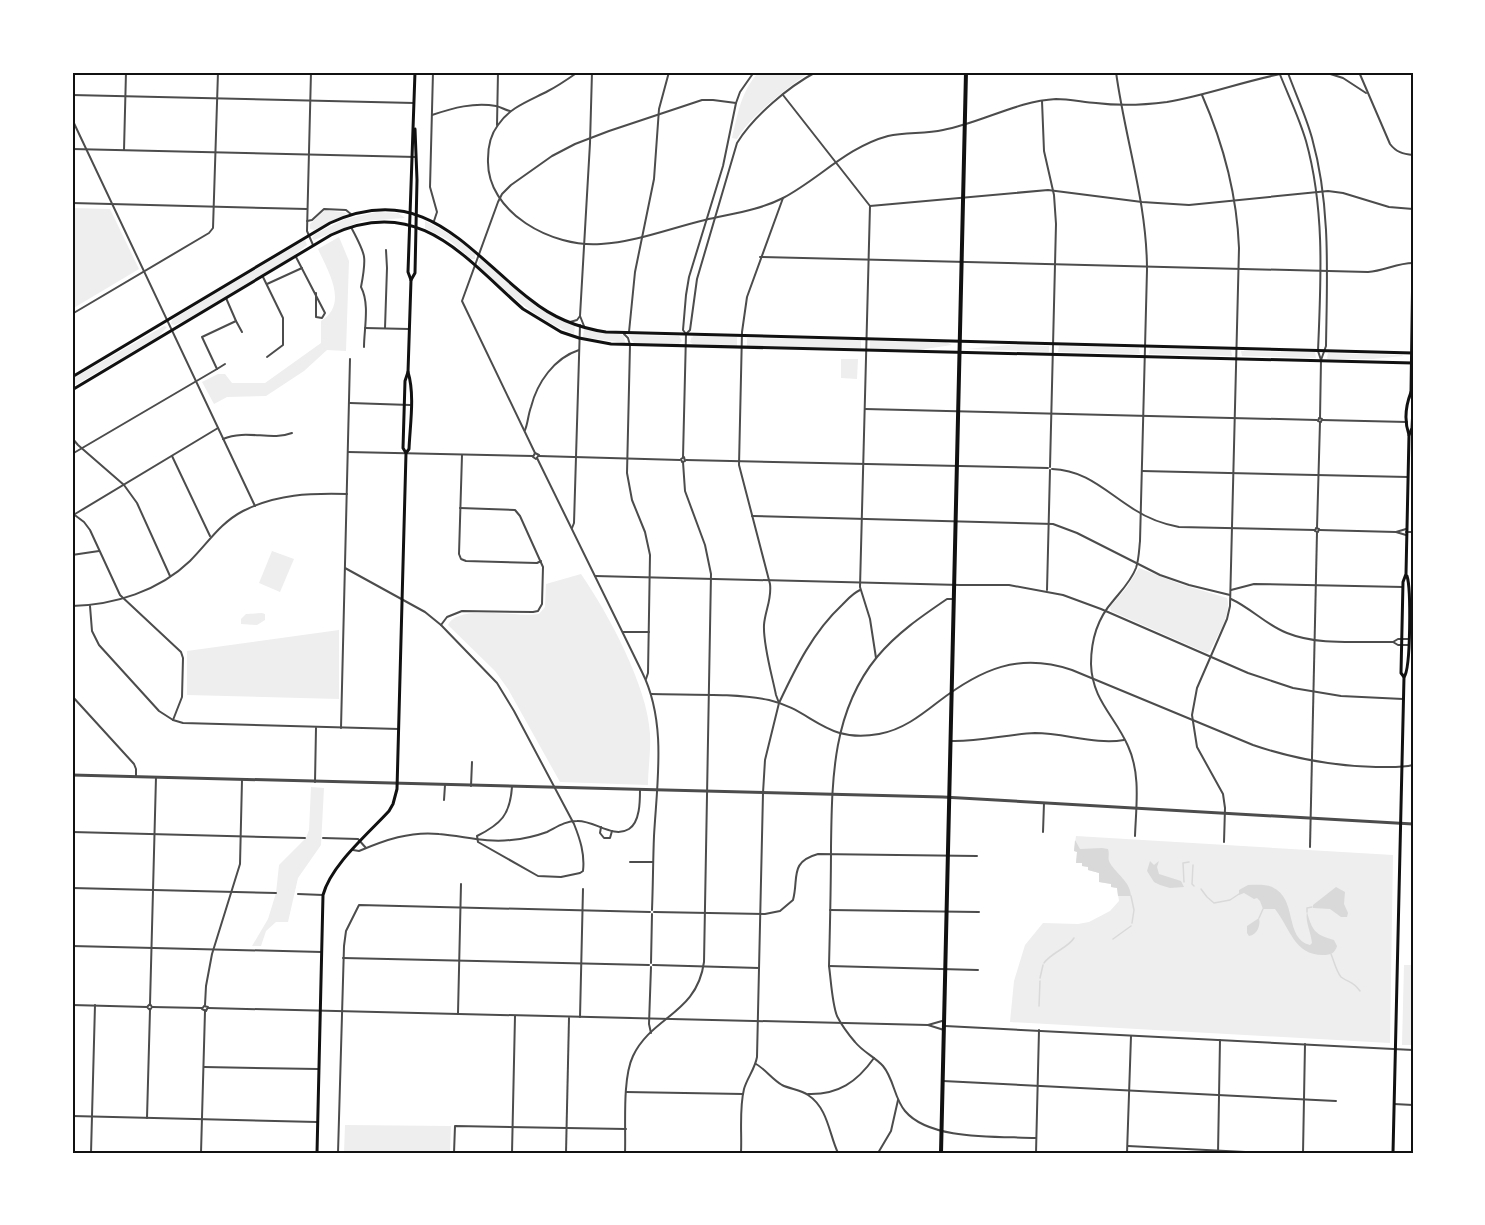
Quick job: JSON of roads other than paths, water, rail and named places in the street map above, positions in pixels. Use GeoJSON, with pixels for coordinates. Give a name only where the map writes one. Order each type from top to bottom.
{"type":"FeatureCollection","features":[{"type":"Feature","properties":{"kind":"highway"},"geometry":{"type":"LineString","coordinates":[[941,1153],[966,72]]}},
{"type":"Feature","properties":{"kind":"main road"},"geometry":{"type":"LineString","coordinates":[[411,280],[415,273],[416,72]]}},
{"type":"Feature","properties":{"kind":"main road"},"geometry":{"type":"LineString","coordinates":[[406,453],[403,448],[404,405],[405,381],[408,372],[411,280],[408,272],[414,157]]}},
{"type":"Feature","properties":{"kind":"main road"},"geometry":{"type":"LineString","coordinates":[[72,377],[330,223],[352,215],[385,210],[416,215],[434,221],[455,234],[530,300],[546,311],[586,328],[623,333],[1412,353]]}},
{"type":"Feature","properties":{"kind":"main road"},"geometry":{"type":"LineString","coordinates":[[72,390],[313,245],[351,227],[380,221],[410,225],[447,241],[535,318],[553,328],[598,343],[1412,363]]}},
{"type":"Feature","properties":{"kind":"main road"},"geometry":{"type":"LineString","coordinates":[[1413,258],[1411,392],[1413,402]]}},
{"type":"Feature","properties":{"kind":"main road"},"geometry":{"type":"LineString","coordinates":[[317,1153],[324,895],[330,878],[389,811],[393,804],[397,784],[406,453],[409,448],[411,380],[408,372]]}},
{"type":"Feature","properties":{"kind":"main road"},"geometry":{"type":"LineString","coordinates":[[1404,677],[1401,673],[1403,587],[1406,574],[1409,435],[1407,402],[1411,392]]}},
{"type":"Feature","properties":{"kind":"main road"},"geometry":{"type":"LineString","coordinates":[[1409,435],[1413,422],[1413,408]]}},
{"type":"Feature","properties":{"kind":"main road"},"geometry":{"type":"LineString","coordinates":[[1393,1153],[1403,699],[1409,645],[1409,581],[1406,574]]}},
{"type":"Feature","properties":{"kind":"street"},"geometry":{"type":"LineString","coordinates":[[124,150],[126,72]]}},
{"type":"Feature","properties":{"kind":"street"},"geometry":{"type":"LineString","coordinates":[[72,314],[209,232],[214,225],[218,72]]}},
{"type":"Feature","properties":{"kind":"street"},"geometry":{"type":"LineString","coordinates":[[311,72],[307,221],[308,236],[313,245]]}},
{"type":"Feature","properties":{"kind":"street"},"geometry":{"type":"LineString","coordinates":[[433,72],[430,187],[437,212],[434,221]]}},
{"type":"Feature","properties":{"kind":"street"},"geometry":{"type":"LineString","coordinates":[[497,125],[498,72]]}},
{"type":"Feature","properties":{"kind":"street"},"geometry":{"type":"LineString","coordinates":[[578,72],[510,111],[497,125],[489,145],[488,166],[490,179],[500,198],[511,210],[531,226],[566,242],[584,244],[615,243],[765,205],[805,185],[835,162],[873,141],[888,136],[942,130],[1042,101],[1068,100],[1120,104],[1165,102],[1202,95],[1289,72],[1312,139],[1323,191],[1327,231],[1327,271],[1326,351],[1321,360]]}},
{"type":"Feature","properties":{"kind":"street"},"geometry":{"type":"LineString","coordinates":[[586,328],[580,316],[592,72]]}},
{"type":"Feature","properties":{"kind":"street"},"geometry":{"type":"LineString","coordinates":[[629,333],[632,294],[654,179],[658,114],[669,72]]}},
{"type":"Feature","properties":{"kind":"street"},"geometry":{"type":"LineString","coordinates":[[625,1153],[627,1071],[632,1056],[651,1033],[694,993],[704,966],[711,579],[705,545],[686,491],[683,460],[686,334],[682,330],[686,295],[729,141],[736,103],[740,92],[754,72]]}},
{"type":"Feature","properties":{"kind":"street"},"geometry":{"type":"LineString","coordinates":[[686,334],[690,330],[697,279],[737,143],[744,132],[783,95],[816,72]]}},
{"type":"Feature","properties":{"kind":"street"},"geometry":{"type":"LineString","coordinates":[[1116,72],[1120,104],[1146,226],[1141,514],[1137,565],[1129,582],[1105,611],[1095,633],[1093,678],[1099,699],[1125,740],[1133,759],[1135,836]]}},
{"type":"Feature","properties":{"kind":"street"},"geometry":{"type":"LineString","coordinates":[[1324,72],[1343,78],[1369,95]]}},
{"type":"Feature","properties":{"kind":"street"},"geometry":{"type":"LineString","coordinates":[[1359,72],[1393,148],[1403,154],[1413,155]]}},
{"type":"Feature","properties":{"kind":"street"},"geometry":{"type":"LineString","coordinates":[[1280,73],[1306,140],[1316,192],[1320,231],[1318,351],[1321,360],[1310,847]]}},
{"type":"Feature","properties":{"kind":"street"},"geometry":{"type":"LineString","coordinates":[[72,95],[415,103]]}},
{"type":"Feature","properties":{"kind":"street"},"geometry":{"type":"LineString","coordinates":[[783,95],[870,206],[860,582],[870,619],[876,658]]}},
{"type":"Feature","properties":{"kind":"street"},"geometry":{"type":"LineString","coordinates":[[1202,95],[1222,149],[1238,230],[1231,590],[1227,619],[1195,694],[1193,720],[1197,747],[1223,794],[1224,842]]}},
{"type":"Feature","properties":{"kind":"street"},"geometry":{"type":"LineString","coordinates":[[534,455],[462,305],[462,298],[500,198],[520,179],[552,156],[590,138],[702,100],[736,103]]}},
{"type":"Feature","properties":{"kind":"street"},"geometry":{"type":"LineString","coordinates":[[1042,101],[1044,151],[1053,190],[1056,224],[1046,591]]}},
{"type":"Feature","properties":{"kind":"street"},"geometry":{"type":"LineString","coordinates":[[432,116],[460,107],[497,106],[510,111]]}},
{"type":"Feature","properties":{"kind":"street"},"geometry":{"type":"LineString","coordinates":[[72,119],[255,506]]}},
{"type":"Feature","properties":{"kind":"street"},"geometry":{"type":"LineString","coordinates":[[729,141],[737,143]]}},
{"type":"Feature","properties":{"kind":"street"},"geometry":{"type":"LineString","coordinates":[[72,149],[414,157]]}},
{"type":"Feature","properties":{"kind":"street"},"geometry":{"type":"LineString","coordinates":[[870,206],[1053,190],[1142,202],[1188,205],[1323,191],[1344,194],[1389,207],[1413,209]]}},
{"type":"Feature","properties":{"kind":"street"},"geometry":{"type":"LineString","coordinates":[[779,703],[764,635],[770,597],[769,580],[739,461],[742,335],[747,297],[783,198]]}},
{"type":"Feature","properties":{"kind":"street"},"geometry":{"type":"LineString","coordinates":[[72,203],[307,209]]}},
{"type":"Feature","properties":{"kind":"street"},"geometry":{"type":"LineString","coordinates":[[307,221],[312,220],[324,209],[343,209],[352,215]]}},
{"type":"Feature","properties":{"kind":"street"},"geometry":{"type":"LineString","coordinates":[[351,227],[364,253],[365,274],[361,287],[364,293],[364,347]]}},
{"type":"Feature","properties":{"kind":"street"},"geometry":{"type":"LineString","coordinates":[[385,328],[386,249]]}},
{"type":"Feature","properties":{"kind":"street"},"geometry":{"type":"LineString","coordinates":[[296,257],[316,293],[325,313],[322,318],[316,317],[316,293]]}},
{"type":"Feature","properties":{"kind":"street"},"geometry":{"type":"LineString","coordinates":[[760,257],[1372,272],[1395,264],[1413,263]]}},
{"type":"Feature","properties":{"kind":"street"},"geometry":{"type":"LineString","coordinates":[[267,284],[302,268]]}},
{"type":"Feature","properties":{"kind":"street"},"geometry":{"type":"LineString","coordinates":[[263,277],[283,318],[284,325],[284,345],[267,357]]}},
{"type":"Feature","properties":{"kind":"street"},"geometry":{"type":"LineString","coordinates":[[226,298],[242,332]]}},
{"type":"Feature","properties":{"kind":"street"},"geometry":{"type":"LineString","coordinates":[[570,322],[577,320],[580,316]]}},
{"type":"Feature","properties":{"kind":"street"},"geometry":{"type":"LineString","coordinates":[[217,369],[202,337],[236,321]]}},
{"type":"Feature","properties":{"kind":"street"},"geometry":{"type":"LineString","coordinates":[[572,528],[574,523],[580,326]]}},
{"type":"Feature","properties":{"kind":"street"},"geometry":{"type":"LineString","coordinates":[[365,328],[409,329]]}},
{"type":"Feature","properties":{"kind":"street"},"geometry":{"type":"LineString","coordinates":[[623,333],[630,345],[627,458],[632,500],[648,541],[650,555],[648,673],[646,679]]}},
{"type":"Feature","properties":{"kind":"street"},"geometry":{"type":"LineString","coordinates":[[524,431],[541,381],[558,362],[579,350]]}},
{"type":"Feature","properties":{"kind":"street"},"geometry":{"type":"LineString","coordinates":[[341,728],[350,358]]}},
{"type":"Feature","properties":{"kind":"street"},"geometry":{"type":"LineString","coordinates":[[72,454],[225,364]]}},
{"type":"Feature","properties":{"kind":"street"},"geometry":{"type":"LineString","coordinates":[[350,403],[410,405]]}},
{"type":"Feature","properties":{"kind":"street"},"geometry":{"type":"LineString","coordinates":[[865,409],[1407,422]]}},
{"type":"Feature","properties":{"kind":"street"},"geometry":{"type":"LineString","coordinates":[[173,720],[182,697],[183,658],[181,652],[120,594],[90,530],[74,514],[218,428]]}},
{"type":"Feature","properties":{"kind":"street"},"geometry":{"type":"LineString","coordinates":[[223,439],[238,434],[284,435],[292,433]]}},
{"type":"Feature","properties":{"kind":"street"},"geometry":{"type":"LineString","coordinates":[[72,438],[124,485],[137,503],[170,576]]}},
{"type":"Feature","properties":{"kind":"street"},"geometry":{"type":"LineString","coordinates":[[348,452],[1050,468],[1082,474],[1141,514],[1179,527],[1413,532]]}},
{"type":"Feature","properties":{"kind":"street"},"geometry":{"type":"LineString","coordinates":[[462,454],[459,554],[461,559],[537,563],[541,561]]}},
{"type":"Feature","properties":{"kind":"street"},"geometry":{"type":"LineString","coordinates":[[172,456],[210,536]]}},
{"type":"Feature","properties":{"kind":"street"},"geometry":{"type":"LineString","coordinates":[[538,457],[646,679],[651,694],[657,725],[658,790],[653,862],[651,1033]]}},
{"type":"Feature","properties":{"kind":"street"},"geometry":{"type":"LineString","coordinates":[[1142,471],[1408,477]]}},
{"type":"Feature","properties":{"kind":"street"},"geometry":{"type":"LineString","coordinates":[[72,606],[90,606],[124,598],[150,588],[188,563],[210,536],[232,518],[255,506],[297,494],[347,494]]}},
{"type":"Feature","properties":{"kind":"street"},"geometry":{"type":"LineString","coordinates":[[441,625],[447,617],[460,611],[533,612],[541,608],[543,583],[541,561],[520,516],[515,510],[460,508]]}},
{"type":"Feature","properties":{"kind":"street"},"geometry":{"type":"LineString","coordinates":[[752,516],[1049,524],[1077,533],[1137,565],[1176,581],[1230,597],[1278,629],[1298,637],[1315,640],[1393,642],[1409,645]]}},
{"type":"Feature","properties":{"kind":"street"},"geometry":{"type":"LineString","coordinates":[[1396,532],[1406,532]]}},
{"type":"Feature","properties":{"kind":"street"},"geometry":{"type":"LineString","coordinates":[[72,555],[99,551]]}},
{"type":"Feature","properties":{"kind":"street"},"geometry":{"type":"LineString","coordinates":[[345,568],[425,612],[441,625],[497,683],[572,821],[580,839],[584,857],[583,871],[561,877],[538,876],[477,841]]}},
{"type":"Feature","properties":{"kind":"street"},"geometry":{"type":"LineString","coordinates":[[595,576],[1009,585],[1046,591],[1084,602],[1267,680],[1313,692],[1341,696],[1403,699]]}},
{"type":"Feature","properties":{"kind":"street"},"geometry":{"type":"LineString","coordinates":[[1231,590],[1254,584],[1403,587]]}},
{"type":"Feature","properties":{"kind":"street"},"geometry":{"type":"LineString","coordinates":[[741,1153],[743,1094],[756,1064],[763,793],[767,748],[779,703],[797,664],[812,640],[837,610],[861,590]]}},
{"type":"Feature","properties":{"kind":"street"},"geometry":{"type":"LineString","coordinates":[[954,599],[947,599],[915,620],[876,658],[851,701],[839,733],[832,794],[829,966],[837,1015],[855,1042],[888,1074],[898,1100],[906,1113],[923,1126],[942,1131],[1036,1138]]}},
{"type":"Feature","properties":{"kind":"street"},"geometry":{"type":"LineString","coordinates":[[90,606],[92,631],[99,645],[159,711],[173,720],[183,723],[399,729]]}},
{"type":"Feature","properties":{"kind":"street"},"geometry":{"type":"LineString","coordinates":[[623,632],[649,632]]}},
{"type":"Feature","properties":{"kind":"street"},"geometry":{"type":"LineString","coordinates":[[1393,642],[1398,639],[1409,639]]}},
{"type":"Feature","properties":{"kind":"street"},"geometry":{"type":"LineString","coordinates":[[651,694],[759,698],[779,703],[820,726],[839,733],[859,736],[899,728],[914,721],[952,692],[986,671],[1014,663],[1055,664],[1262,748],[1338,765],[1401,767],[1413,765]]}},
{"type":"Feature","properties":{"kind":"street"},"geometry":{"type":"LineString","coordinates":[[72,696],[134,764],[136,777]]}},
{"type":"Feature","properties":{"kind":"street"},"geometry":{"type":"LineString","coordinates":[[315,782],[316,728]]}},
{"type":"Feature","properties":{"kind":"street"},"geometry":{"type":"LineString","coordinates":[[951,741],[977,741],[1035,733],[1109,741],[1125,740]]}},
{"type":"Feature","properties":{"kind":"street"},"geometry":{"type":"LineString","coordinates":[[471,786],[472,762]]}},
{"type":"Feature","properties":{"kind":"street"},"geometry":{"type":"LineString","coordinates":[[72,775],[950,797],[1413,824]]}},
{"type":"Feature","properties":{"kind":"street"},"geometry":{"type":"LineString","coordinates":[[147,1118],[156,777]]}},
{"type":"Feature","properties":{"kind":"street"},"geometry":{"type":"LineString","coordinates":[[201,1153],[206,986],[213,950],[240,864],[242,780]]}},
{"type":"Feature","properties":{"kind":"street"},"geometry":{"type":"LineString","coordinates":[[444,800],[445,785]]}},
{"type":"Feature","properties":{"kind":"street"},"geometry":{"type":"LineString","coordinates":[[477,841],[478,835],[495,826],[505,815],[512,787]]}},
{"type":"Feature","properties":{"kind":"street"},"geometry":{"type":"LineString","coordinates":[[353,850],[359,851],[397,837],[425,833],[477,841],[512,840],[528,837],[572,821],[584,821],[612,831],[622,831],[634,825],[640,790]]}},
{"type":"Feature","properties":{"kind":"street"},"geometry":{"type":"LineString","coordinates":[[1043,831],[1044,802]]}},
{"type":"Feature","properties":{"kind":"street"},"geometry":{"type":"LineString","coordinates":[[601,827],[600,833],[604,838],[610,838],[612,831]]}},
{"type":"Feature","properties":{"kind":"street"},"geometry":{"type":"LineString","coordinates":[[72,832],[305,838]]}},
{"type":"Feature","properties":{"kind":"street"},"geometry":{"type":"LineString","coordinates":[[323,838],[358,839],[366,848]]}},
{"type":"Feature","properties":{"kind":"street"},"geometry":{"type":"LineString","coordinates":[[338,1153],[346,931],[359,905],[773,914],[780,912],[793,900],[796,870],[803,860],[818,854],[977,856]]}},
{"type":"Feature","properties":{"kind":"street"},"geometry":{"type":"LineString","coordinates":[[630,862],[653,862]]}},
{"type":"Feature","properties":{"kind":"street"},"geometry":{"type":"LineString","coordinates":[[458,1014],[460,884]]}},
{"type":"Feature","properties":{"kind":"street"},"geometry":{"type":"LineString","coordinates":[[72,888],[276,893]]}},
{"type":"Feature","properties":{"kind":"street"},"geometry":{"type":"LineString","coordinates":[[580,1017],[583,889]]}},
{"type":"Feature","properties":{"kind":"street"},"geometry":{"type":"LineString","coordinates":[[298,894],[324,895]]}},
{"type":"Feature","properties":{"kind":"street"},"geometry":{"type":"LineString","coordinates":[[830,909],[979,912]]}},
{"type":"Feature","properties":{"kind":"street"},"geometry":{"type":"LineString","coordinates":[[72,946],[322,952]]}},
{"type":"Feature","properties":{"kind":"street"},"geometry":{"type":"LineString","coordinates":[[344,958],[759,968]]}},
{"type":"Feature","properties":{"kind":"street"},"geometry":{"type":"LineString","coordinates":[[829,966],[978,970]]}},
{"type":"Feature","properties":{"kind":"street"},"geometry":{"type":"LineString","coordinates":[[72,1005],[945,1025],[1413,1050]]}},
{"type":"Feature","properties":{"kind":"street"},"geometry":{"type":"LineString","coordinates":[[92,1153],[95,1005]]}},
{"type":"Feature","properties":{"kind":"street"},"geometry":{"type":"LineString","coordinates":[[512,1153],[515,1016]]}},
{"type":"Feature","properties":{"kind":"street"},"geometry":{"type":"LineString","coordinates":[[566,1153],[569,1017]]}},
{"type":"Feature","properties":{"kind":"street"},"geometry":{"type":"LineString","coordinates":[[928,1025],[945,1025]]}},
{"type":"Feature","properties":{"kind":"street"},"geometry":{"type":"LineString","coordinates":[[1036,1153],[1039,1030]]}},
{"type":"Feature","properties":{"kind":"street"},"geometry":{"type":"LineString","coordinates":[[1127,1153],[1131,1036]]}},
{"type":"Feature","properties":{"kind":"street"},"geometry":{"type":"LineString","coordinates":[[1218,1152],[1220,1040]]}},
{"type":"Feature","properties":{"kind":"street"},"geometry":{"type":"LineString","coordinates":[[1302,1153],[1305,1044]]}},
{"type":"Feature","properties":{"kind":"street"},"geometry":{"type":"LineString","coordinates":[[756,1064],[781,1084],[808,1094],[833,1092],[848,1085],[861,1075],[874,1058]]}},
{"type":"Feature","properties":{"kind":"street"},"geometry":{"type":"LineString","coordinates":[[204,1067],[318,1069]]}},
{"type":"Feature","properties":{"kind":"street"},"geometry":{"type":"LineString","coordinates":[[943,1081],[1336,1101]]}},
{"type":"Feature","properties":{"kind":"street"},"geometry":{"type":"LineString","coordinates":[[626,1092],[743,1094]]}},
{"type":"Feature","properties":{"kind":"street"},"geometry":{"type":"LineString","coordinates":[[808,1094],[829,1123],[832,1141],[838,1153]]}},
{"type":"Feature","properties":{"kind":"street"},"geometry":{"type":"LineString","coordinates":[[878,1153],[891,1131],[898,1100]]}},
{"type":"Feature","properties":{"kind":"street"},"geometry":{"type":"LineString","coordinates":[[1394,1104],[1413,1105]]}},
{"type":"Feature","properties":{"kind":"street"},"geometry":{"type":"LineString","coordinates":[[72,1116],[317,1122]]}},
{"type":"Feature","properties":{"kind":"street"},"geometry":{"type":"LineString","coordinates":[[454,1153],[455,1126],[626,1129]]}},
{"type":"Feature","properties":{"kind":"street"},"geometry":{"type":"LineString","coordinates":[[1128,1146],[1264,1153]]}},
{"type":"Feature","properties":{"kind":"waterway"},"geometry":{"type":"LineString","coordinates":[[1184,882],[1183,863],[1189,862]]}},
{"type":"Feature","properties":{"kind":"waterway"},"geometry":{"type":"LineString","coordinates":[[1193,865],[1192,884],[1194,886]]}},
{"type":"Feature","properties":{"kind":"waterway"},"geometry":{"type":"LineString","coordinates":[[1201,889],[1214,903],[1230,900],[1239,894]]}},
{"type":"Feature","properties":{"kind":"waterway"},"geometry":{"type":"LineString","coordinates":[[1131,896],[1134,910],[1132,923]]}},
{"type":"Feature","properties":{"kind":"waterway"},"geometry":{"type":"LineString","coordinates":[[1307,912],[1307,908],[1312,907]]}},
{"type":"Feature","properties":{"kind":"waterway"},"geometry":{"type":"LineString","coordinates":[[1259,918],[1263,909]]}},
{"type":"Feature","properties":{"kind":"waterway"},"geometry":{"type":"LineString","coordinates":[[1113,939],[1131,926]]}},
{"type":"Feature","properties":{"kind":"waterway"},"geometry":{"type":"LineString","coordinates":[[1044,963],[1074,938]]}},
{"type":"Feature","properties":{"kind":"waterway"},"geometry":{"type":"LineString","coordinates":[[1331,954],[1341,977],[1353,983],[1360,991]]}},
{"type":"Feature","properties":{"kind":"waterway"},"geometry":{"type":"LineString","coordinates":[[1040,978],[1043,965]]}},
{"type":"Feature","properties":{"kind":"waterway"},"geometry":{"type":"LineString","coordinates":[[1039,1006],[1040,981]]}}]}
